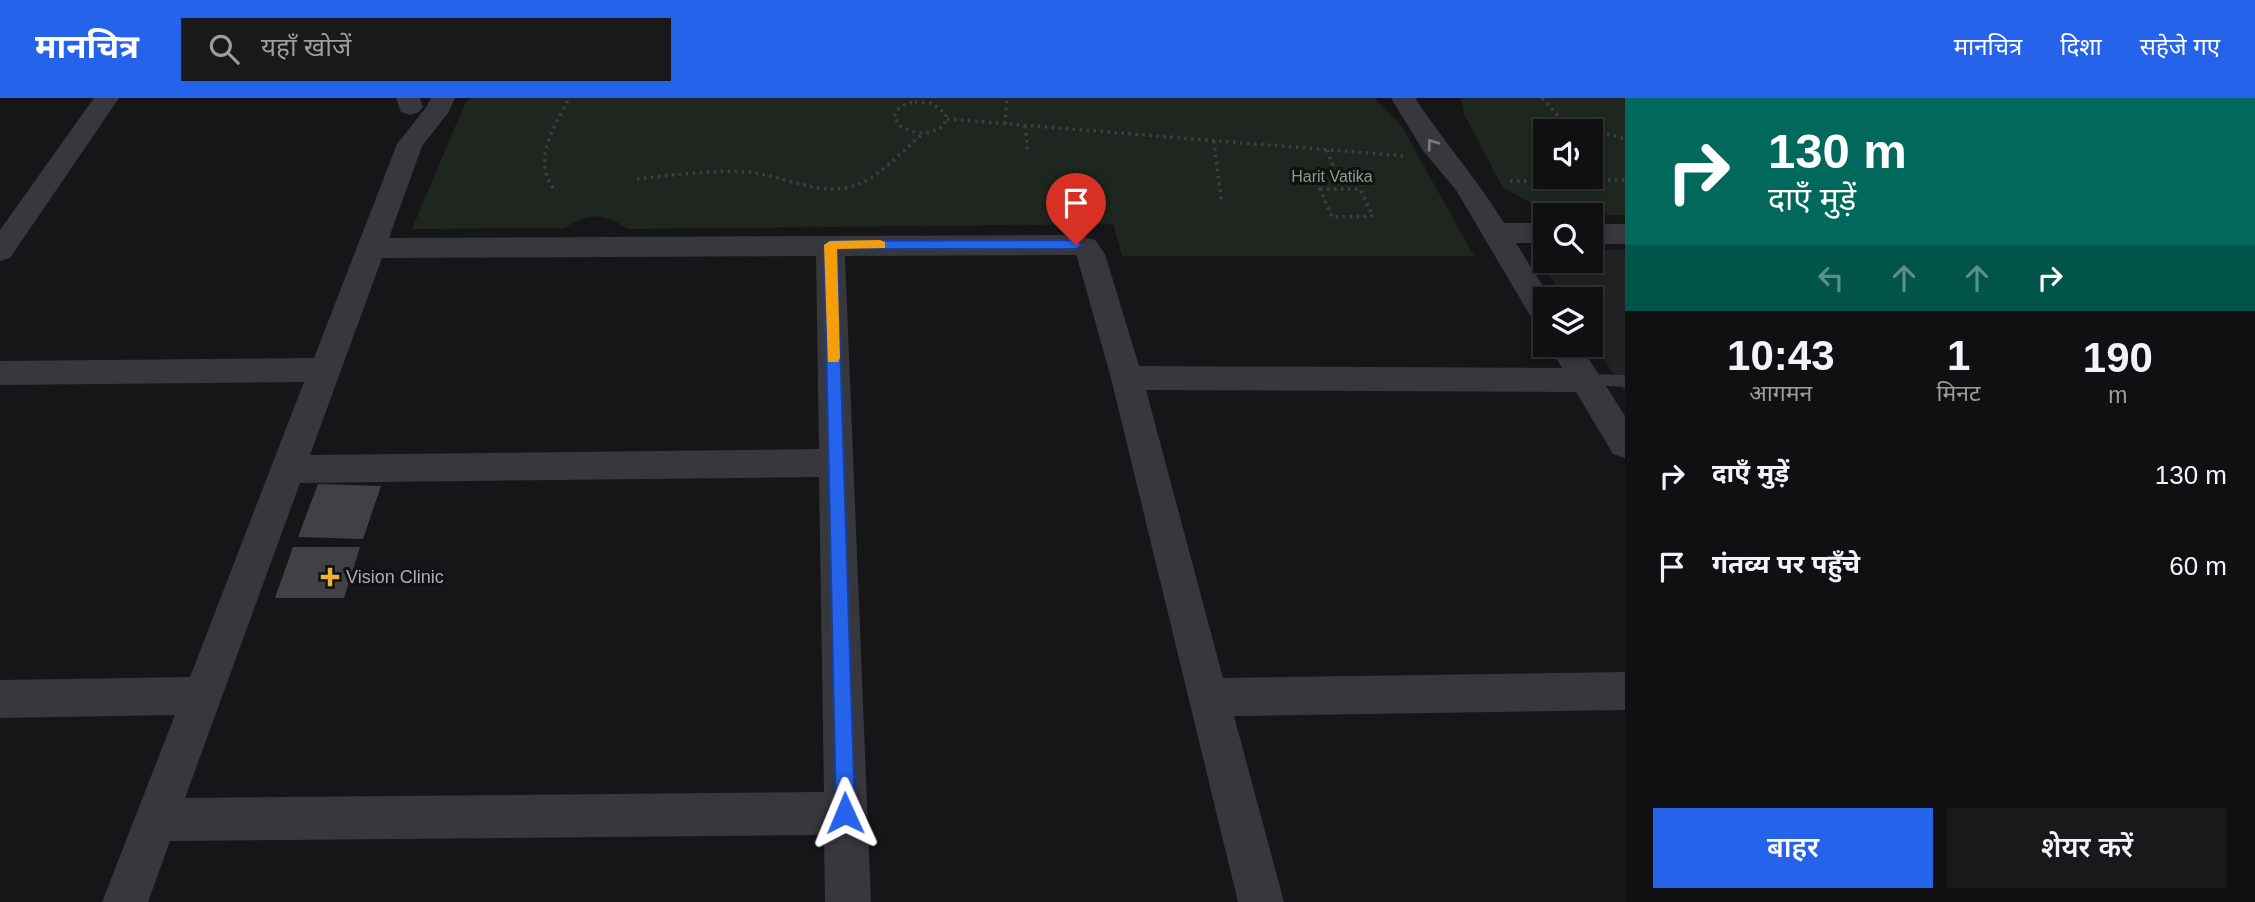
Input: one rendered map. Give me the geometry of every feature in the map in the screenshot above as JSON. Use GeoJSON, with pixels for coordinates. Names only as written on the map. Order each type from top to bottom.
{"type":"FeatureCollection","features":[{"type":"Feature","properties":{"kind":"street"},"geometry":{"type":"LineString","coordinates":[[0,251],[107,98]]}},
{"type":"Feature","properties":{"kind":"street"},"geometry":{"type":"LineString","coordinates":[[1416,98],[1444,159],[1467,186],[1533,294]]}},
{"type":"Feature","properties":{"kind":"street"},"geometry":{"type":"LineString","coordinates":[[1416,98],[1458,147],[1467,186]]}},
{"type":"Feature","properties":{"kind":"street"},"geometry":{"type":"LineString","coordinates":[[410,144],[411,101]]}},
{"type":"Feature","properties":{"kind":"street"},"geometry":{"type":"LineString","coordinates":[[125,902],[410,144],[443,101]]}},
{"type":"Feature","properties":{"kind":"street"},"geometry":{"type":"LineString","coordinates":[[1496,233],[1533,233]]}},
{"type":"Feature","properties":{"kind":"street"},"geometry":{"type":"LineString","coordinates":[[1603,234],[1625,234]]}},
{"type":"Feature","properties":{"kind":"street"},"geometry":{"type":"LineString","coordinates":[[370,248],[830,245],[1085,247],[1091,254],[1127,378],[1261,902]]}},
{"type":"Feature","properties":{"kind":"street"},"geometry":{"type":"LineString","coordinates":[[830,245],[848,902]]}},
{"type":"Feature","properties":{"kind":"street"},"geometry":{"type":"LineString","coordinates":[[1571,357],[1625,444]]}},
{"type":"Feature","properties":{"kind":"street"},"geometry":{"type":"LineString","coordinates":[[0,373],[324,370]]}},
{"type":"Feature","properties":{"kind":"street"},"geometry":{"type":"LineString","coordinates":[[1127,378],[1585,380]]}},
{"type":"Feature","properties":{"kind":"street"},"geometry":{"type":"LineString","coordinates":[[288,469],[836,463]]}},
{"type":"Feature","properties":{"kind":"street"},"geometry":{"type":"LineString","coordinates":[[1208,697],[1625,691]]}},
{"type":"Feature","properties":{"kind":"street"},"geometry":{"type":"LineString","coordinates":[[0,699],[203,696]]}},
{"type":"Feature","properties":{"kind":"street"},"geometry":{"type":"LineString","coordinates":[[156,820],[845,813]]}},
{"type":"Feature","properties":{"kind":"lane"},"geometry":{"type":"LineString","coordinates":[[1585,380],[1625,382]]}},
{"type":"Feature","properties":{"kind":"path"},"geometry":{"type":"LineString","coordinates":[[553,188],[544,175],[545,147],[569,98]]}},
{"type":"Feature","properties":{"kind":"path"},"geometry":{"type":"LineString","coordinates":[[1005,124],[1007,98]]}},
{"type":"Feature","properties":{"kind":"path"},"geometry":{"type":"LineString","coordinates":[[1542,98],[1563,121],[1625,139]]}},
{"type":"Feature","properties":{"kind":"path"},"geometry":{"type":"LineString","coordinates":[[925,133],[907,130],[896,121],[896,111],[907,100],[931,103],[943,110],[947,120]]}},
{"type":"Feature","properties":{"kind":"path"},"geometry":{"type":"LineString","coordinates":[[947,120],[1444,159]]}},
{"type":"Feature","properties":{"kind":"path"},"geometry":{"type":"LineString","coordinates":[[638,178],[683,174],[762,173],[800,185],[846,188],[873,175],[925,133],[940,129],[947,120]]}},
{"type":"Feature","properties":{"kind":"path"},"geometry":{"type":"LineString","coordinates":[[1025,126],[1028,153]]}},
{"type":"Feature","properties":{"kind":"path"},"geometry":{"type":"LineString","coordinates":[[1214,141],[1221,199]]}},
{"type":"Feature","properties":{"kind":"path"},"geometry":{"type":"LineString","coordinates":[[1327,150],[1342,189]]}},
{"type":"Feature","properties":{"kind":"path"},"geometry":{"type":"LineString","coordinates":[[1510,181],[1625,180]]}},
{"type":"Feature","properties":{"kind":"path"},"geometry":{"type":"LineString","coordinates":[[1342,189],[1360,189],[1373,216],[1332,217],[1320,190],[1342,189]]}},
{"type":"Feature","properties":{"kind":"shaded area"},"geometry":{"type":"Polygon","coordinates":[[[1603,250],[1625,250],[1625,392],[1603,357],[1603,287],[1557,287],[1548,273],[1603,273],[1603,250]]]}},
{"type":"Feature","properties":{"kind":"green space","name":"Harit Vatika"},"geometry":{"type":"Polygon","coordinates":[[[470,98],[1374,98],[1401,125],[1474,256],[1122,256],[1113,224],[627,229],[604,217],[589,217],[565,228],[412,229],[465,103],[470,98]]]}},
{"type":"Feature","properties":{"kind":"green space"},"geometry":{"type":"Polygon","coordinates":[[[1461,98],[1625,98],[1625,215],[1603,215],[1603,203],[1533,204],[1503,188],[1464,114],[1461,98]]]}},
{"type":"Feature","properties":{"kind":"building"},"geometry":{"type":"Polygon","coordinates":[[[318,484],[381,486],[363,539],[298,537],[318,484]]]}},
{"type":"Feature","properties":{"kind":"building"},"geometry":{"type":"Polygon","coordinates":[[[293,547],[360,547],[344,598],[275,598],[293,547]]]}},
{"type":"Feature","properties":{"kind":"slow traffic"},"geometry":{"type":"LineString","coordinates":[[833,358],[830,245],[880,245]]}},
{"type":"Feature","properties":{"kind":"place","name":"Vision Clinic"},"geometry":{"type":"Point","coordinates":[330,577]}},
{"type":"Feature","properties":{"kind":"route"},"geometry":{"type":"LineString","coordinates":[[845,813],[830,245],[1076,245]]}}]}
